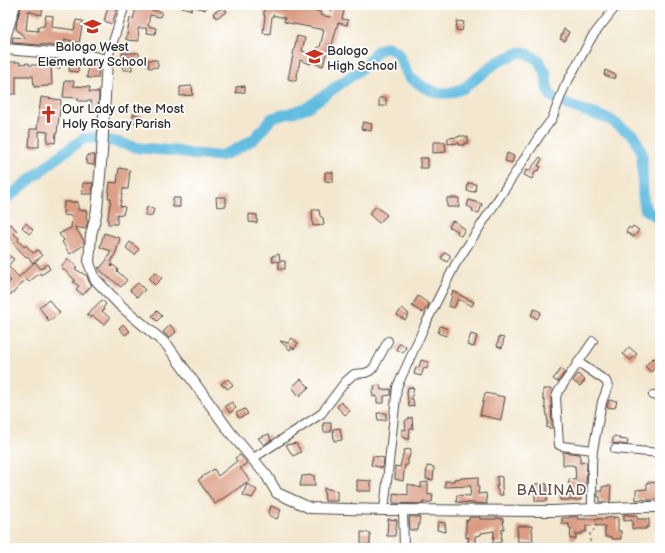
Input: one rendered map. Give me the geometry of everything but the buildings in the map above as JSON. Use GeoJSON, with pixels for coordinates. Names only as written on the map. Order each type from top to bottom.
{"type":"FeatureCollection","features":[{"type":"Feature","properties":{"kind":"main road"},"geometry":{"type":"LineString","coordinates":[[5,49],[90,56],[107,60],[97,210],[91,235],[89,263],[95,279],[121,306],[166,345],[230,432],[267,476],[277,493],[310,508],[553,511],[660,507]]}},
{"type":"Feature","properties":{"kind":"street"},"geometry":{"type":"LineString","coordinates":[[5,42],[16,5]]}},
{"type":"Feature","properties":{"kind":"street"},"geometry":{"type":"LineString","coordinates":[[107,60],[125,5]]}},
{"type":"Feature","properties":{"kind":"street"},"geometry":{"type":"LineString","coordinates":[[384,510],[397,387],[425,325],[455,265],[552,119],[564,88],[592,37],[618,5]]}},
{"type":"Feature","properties":{"kind":"street"},"geometry":{"type":"LineString","coordinates":[[593,341],[560,387],[556,397],[559,444],[562,446],[593,450]]}},
{"type":"Feature","properties":{"kind":"street"},"geometry":{"type":"LineString","coordinates":[[252,459],[322,414],[345,382],[354,374],[365,373],[374,367],[388,342]]}},
{"type":"Feature","properties":{"kind":"street"},"geometry":{"type":"LineString","coordinates":[[578,362],[606,381],[608,386],[602,402],[593,450],[592,509]]}},
{"type":"Feature","properties":{"kind":"street"},"geometry":{"type":"LineString","coordinates":[[615,449],[660,453]]}},
{"type":"Feature","properties":{"kind":"street"},"geometry":{"type":"LineString","coordinates":[[403,510],[404,548]]}},
{"type":"Feature","properties":{"kind":"path"},"geometry":{"type":"LineString","coordinates":[[590,548],[590,533],[596,528],[596,519],[592,514],[592,509]]}},
{"type":"Feature","properties":{"kind":"waterway"},"geometry":{"type":"LineString","coordinates":[[5,200],[63,153],[83,139],[92,138],[112,141],[139,148],[177,151],[190,154],[220,156],[233,151],[254,139],[272,118],[308,107],[357,72],[377,51],[387,47],[397,52],[409,77],[424,87],[437,93],[449,93],[464,88],[497,62],[521,52],[526,53],[538,60],[546,73],[547,88],[551,96],[570,106],[609,119],[634,136],[642,152],[643,196],[645,209],[660,218]]}},
{"type":"Feature","properties":{"kind":"place","name":"Balogo West Elementary School"},"geometry":{"type":"Point","coordinates":[92,27]}},
{"type":"Feature","properties":{"kind":"place","name":"Balogo High School"},"geometry":{"type":"Point","coordinates":[314,57]}},
{"type":"Feature","properties":{"kind":"place","name":"Our Lady of the Most Holy Rosary Parish"},"geometry":{"type":"Point","coordinates":[49,115]}},
{"type":"Feature","properties":{"kind":"district","name":"BALINAD"},"geometry":{"type":"Point","coordinates":[552,490]}}]}
